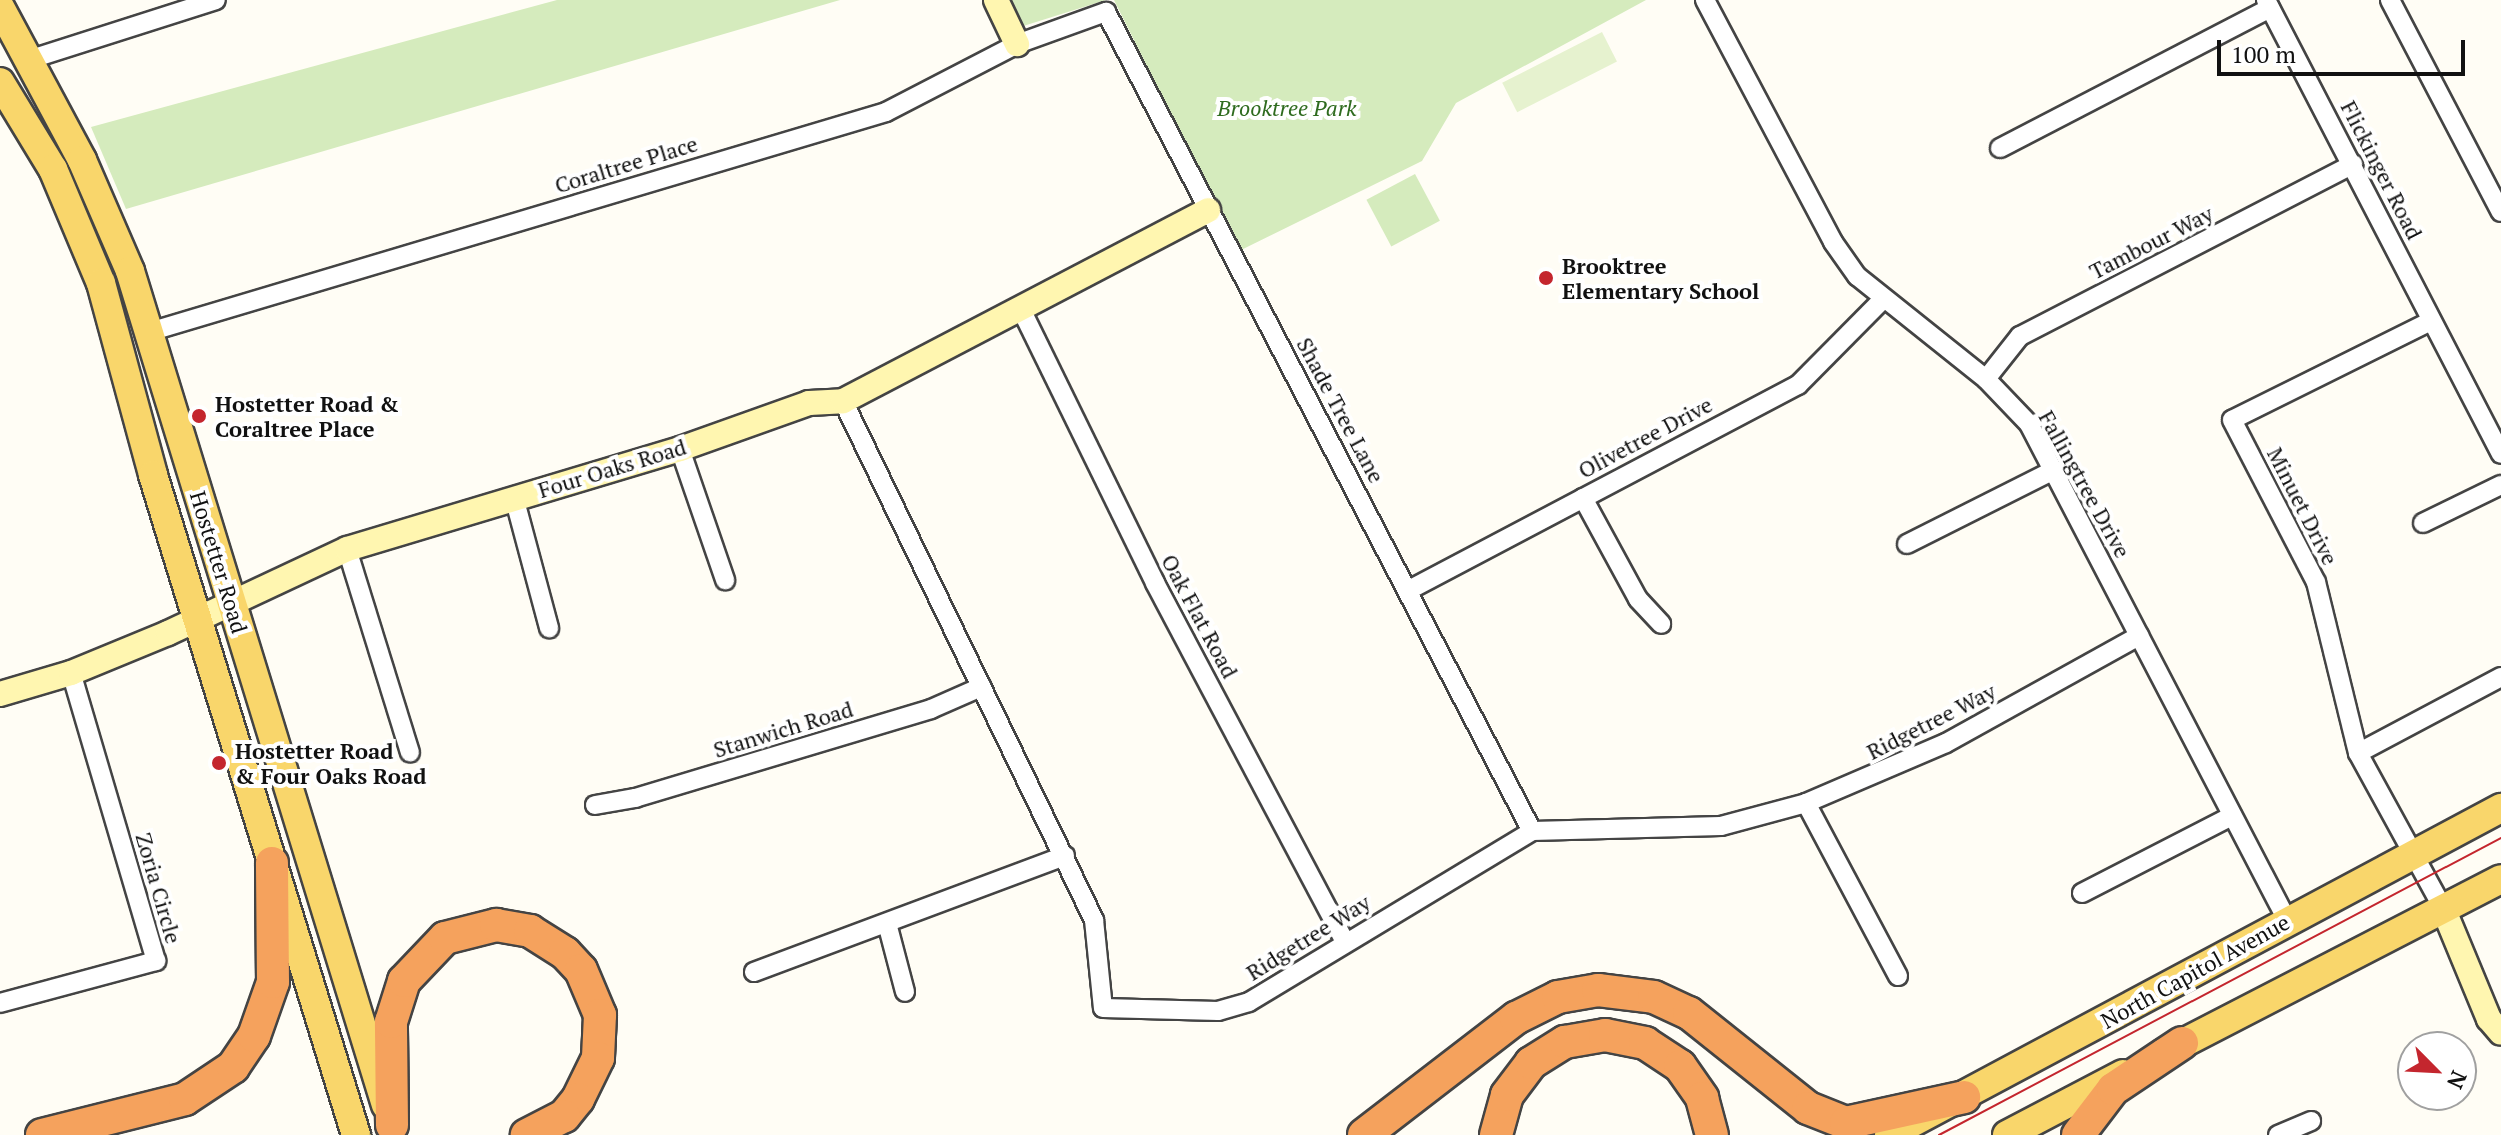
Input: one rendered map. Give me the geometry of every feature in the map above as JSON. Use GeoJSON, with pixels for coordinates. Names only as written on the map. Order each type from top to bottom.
{"type":"FeatureCollection","features":[{"type":"Feature","properties":{"kind":"highway"},"geometry":{"type":"LineString","coordinates":[[42,1135],[185,1099],[233,1067],[254,1036],[273,982],[272,863]]}},
{"type":"Feature","properties":{"kind":"highway"},"geometry":{"type":"LineString","coordinates":[[394,1130],[391,1022],[404,981],[445,938],[496,925],[530,931],[565,953],[581,970],[600,1015],[598,1058],[578,1099],[564,1116],[527,1135]]}},
{"type":"Feature","properties":{"kind":"highway"},"geometry":{"type":"LineString","coordinates":[[1364,1135],[1516,1018],[1558,997],[1598,990],[1654,997],[1689,1013],[1808,1108],[1846,1123],[1964,1097]]}},
{"type":"Feature","properties":{"kind":"highway"},"geometry":{"type":"LineString","coordinates":[[1496,1135],[1507,1095],[1531,1063],[1565,1042],[1605,1035],[1645,1043],[1680,1066],[1702,1098],[1712,1135]]}},
{"type":"Feature","properties":{"kind":"highway"},"geometry":{"type":"LineString","coordinates":[[2078,1135],[2113,1089],[2182,1043]]}},
{"type":"Feature","properties":{"kind":"main road","name":"Hostetter Road"},"geometry":{"type":"LineString","coordinates":[[0,7],[110,220],[149,332],[394,1130]]}},
{"type":"Feature","properties":{"kind":"main road","name":"Hostetter Road"},"geometry":{"type":"LineString","coordinates":[[0,82],[53,169],[101,283],[197,619],[356,1135]]}},
{"type":"Feature","properties":{"kind":"main road","name":"North Capitol Avenue"},"geometry":{"type":"LineString","coordinates":[[1889,1135],[2414,851],[2501,808]]}},
{"type":"Feature","properties":{"kind":"main road"},"geometry":{"type":"LineString","coordinates":[[2007,1135],[2501,879]]}},
{"type":"Feature","properties":{"kind":"street"},"geometry":{"type":"LineString","coordinates":[[28,60],[216,0]]}},
{"type":"Feature","properties":{"kind":"street"},"geometry":{"type":"LineString","coordinates":[[996,0],[1017,44]]}},
{"type":"Feature","properties":{"kind":"street","name":"Fallingtree Drive"},"geometry":{"type":"LineString","coordinates":[[1705,0],[1833,242],[1882,300],[1986,379],[2029,424],[2287,920]]}},
{"type":"Feature","properties":{"kind":"street"},"geometry":{"type":"LineString","coordinates":[[2390,0],[2501,212]]}},
{"type":"Feature","properties":{"kind":"street"},"geometry":{"type":"LineString","coordinates":[[2000,148],[2268,4]]}},
{"type":"Feature","properties":{"kind":"street","name":"Flickinger Road"},"geometry":{"type":"LineString","coordinates":[[2268,4],[2501,454]]}},
{"type":"Feature","properties":{"kind":"street","name":"Coraltree Place"},"geometry":{"type":"LineString","coordinates":[[149,332],[886,112],[1017,44],[1106,12]]}},
{"type":"Feature","properties":{"kind":"street","name":"Shade Tree Lane"},"geometry":{"type":"LineString","coordinates":[[1106,12],[1532,831]]}},
{"type":"Feature","properties":{"kind":"street","name":"Tambour Way"},"geometry":{"type":"LineString","coordinates":[[1986,379],[2020,336],[2353,164]]}},
{"type":"Feature","properties":{"kind":"street","name":"Four Oaks Road"},"geometry":{"type":"LineString","coordinates":[[0,694],[71,673],[347,549],[680,449],[809,403],[843,401],[1208,210]]}},
{"type":"Feature","properties":{"kind":"street","name":"Olivetree Drive"},"geometry":{"type":"LineString","coordinates":[[1409,590],[1798,385],[1882,300]]}},
{"type":"Feature","properties":{"kind":"street","name":"Oak Flat Road"},"geometry":{"type":"LineString","coordinates":[[1021,309],[1155,583],[1344,940]]}},
{"type":"Feature","properties":{"kind":"street","name":"Minuet Drive"},"geometry":{"type":"LineString","coordinates":[[2431,321],[2232,420],[2316,582],[2358,753],[2443,908]]}},
{"type":"Feature","properties":{"kind":"street","name":"Ridgetree Way"},"geometry":{"type":"LineString","coordinates":[[843,401],[1094,920],[1103,1008],[1218,1011],[1249,1002],[1344,940],[1532,831],[1721,826],[1806,803],[1946,743],[2139,636]]}},
{"type":"Feature","properties":{"kind":"street"},"geometry":{"type":"LineString","coordinates":[[680,449],[725,580]]}},
{"type":"Feature","properties":{"kind":"street"},"geometry":{"type":"LineString","coordinates":[[1907,544],[2054,470]]}},
{"type":"Feature","properties":{"kind":"street"},"geometry":{"type":"LineString","coordinates":[[2423,523],[2501,485]]}},
{"type":"Feature","properties":{"kind":"street"},"geometry":{"type":"LineString","coordinates":[[514,497],[549,628]]}},
{"type":"Feature","properties":{"kind":"street"},"geometry":{"type":"LineString","coordinates":[[1583,498],[1638,599],[1661,624]]}},
{"type":"Feature","properties":{"kind":"street"},"geometry":{"type":"LineString","coordinates":[[347,549],[410,752]]}},
{"type":"Feature","properties":{"kind":"street","name":"Zoria Circle"},"geometry":{"type":"LineString","coordinates":[[0,1003],[156,961],[71,673]]}},
{"type":"Feature","properties":{"kind":"street"},"geometry":{"type":"LineString","coordinates":[[2358,753],[2501,677]]}},
{"type":"Feature","properties":{"kind":"street","name":"Stanwich Road"},"geometry":{"type":"LineString","coordinates":[[595,805],[635,798],[931,709],[981,687]]}},
{"type":"Feature","properties":{"kind":"street"},"geometry":{"type":"LineString","coordinates":[[1806,803],[1898,976]]}},
{"type":"Feature","properties":{"kind":"street"},"geometry":{"type":"LineString","coordinates":[[2082,893],[2232,816]]}},
{"type":"Feature","properties":{"kind":"street"},"geometry":{"type":"LineString","coordinates":[[754,972],[888,927],[1065,856]]}},
{"type":"Feature","properties":{"kind":"street"},"geometry":{"type":"LineString","coordinates":[[2443,908],[2489,1019],[2501,1033]]}},
{"type":"Feature","properties":{"kind":"street"},"geometry":{"type":"LineString","coordinates":[[888,927],[905,992]]}},
{"type":"Feature","properties":{"kind":"street"},"geometry":{"type":"LineString","coordinates":[[2278,1135],[2311,1121]]}},
{"type":"Feature","properties":{"kind":"green space"},"geometry":{"type":"Polygon","coordinates":[[[557,0],[840,0],[126,209],[91,127],[557,0]]]}},
{"type":"Feature","properties":{"kind":"green space"},"geometry":{"type":"Polygon","coordinates":[[[1006,0],[1106,0],[1017,28],[1006,0]]]}},
{"type":"Feature","properties":{"kind":"green space","name":"Brooktree Park"},"geometry":{"type":"Polygon","coordinates":[[[1114,0],[1646,0],[1456,103],[1422,161],[1239,251],[1114,0]]]}},
{"type":"Feature","properties":{"kind":"green space"},"geometry":{"type":"Polygon","coordinates":[[[1602,32],[1617,61],[1517,112],[1502,83],[1602,32]]]}},
{"type":"Feature","properties":{"kind":"green space"},"geometry":{"type":"Polygon","coordinates":[[[1415,174],[1440,221],[1391,247],[1366,200],[1415,174]]]}},
{"type":"Feature","properties":{"kind":"tram line"},"geometry":{"type":"LineString","coordinates":[[1939,1135],[2501,838]]}},
{"type":"Feature","properties":{"kind":"place","name":"Brooktree Elementary School"},"geometry":{"type":"Point","coordinates":[1546,278]}},
{"type":"Feature","properties":{"kind":"place","name":"Hostetter Road & Coraltree Place"},"geometry":{"type":"Point","coordinates":[199,416]}},
{"type":"Feature","properties":{"kind":"place","name":"Hostetter Road & Four Oaks Road"},"geometry":{"type":"Point","coordinates":[219,763]}}]}
